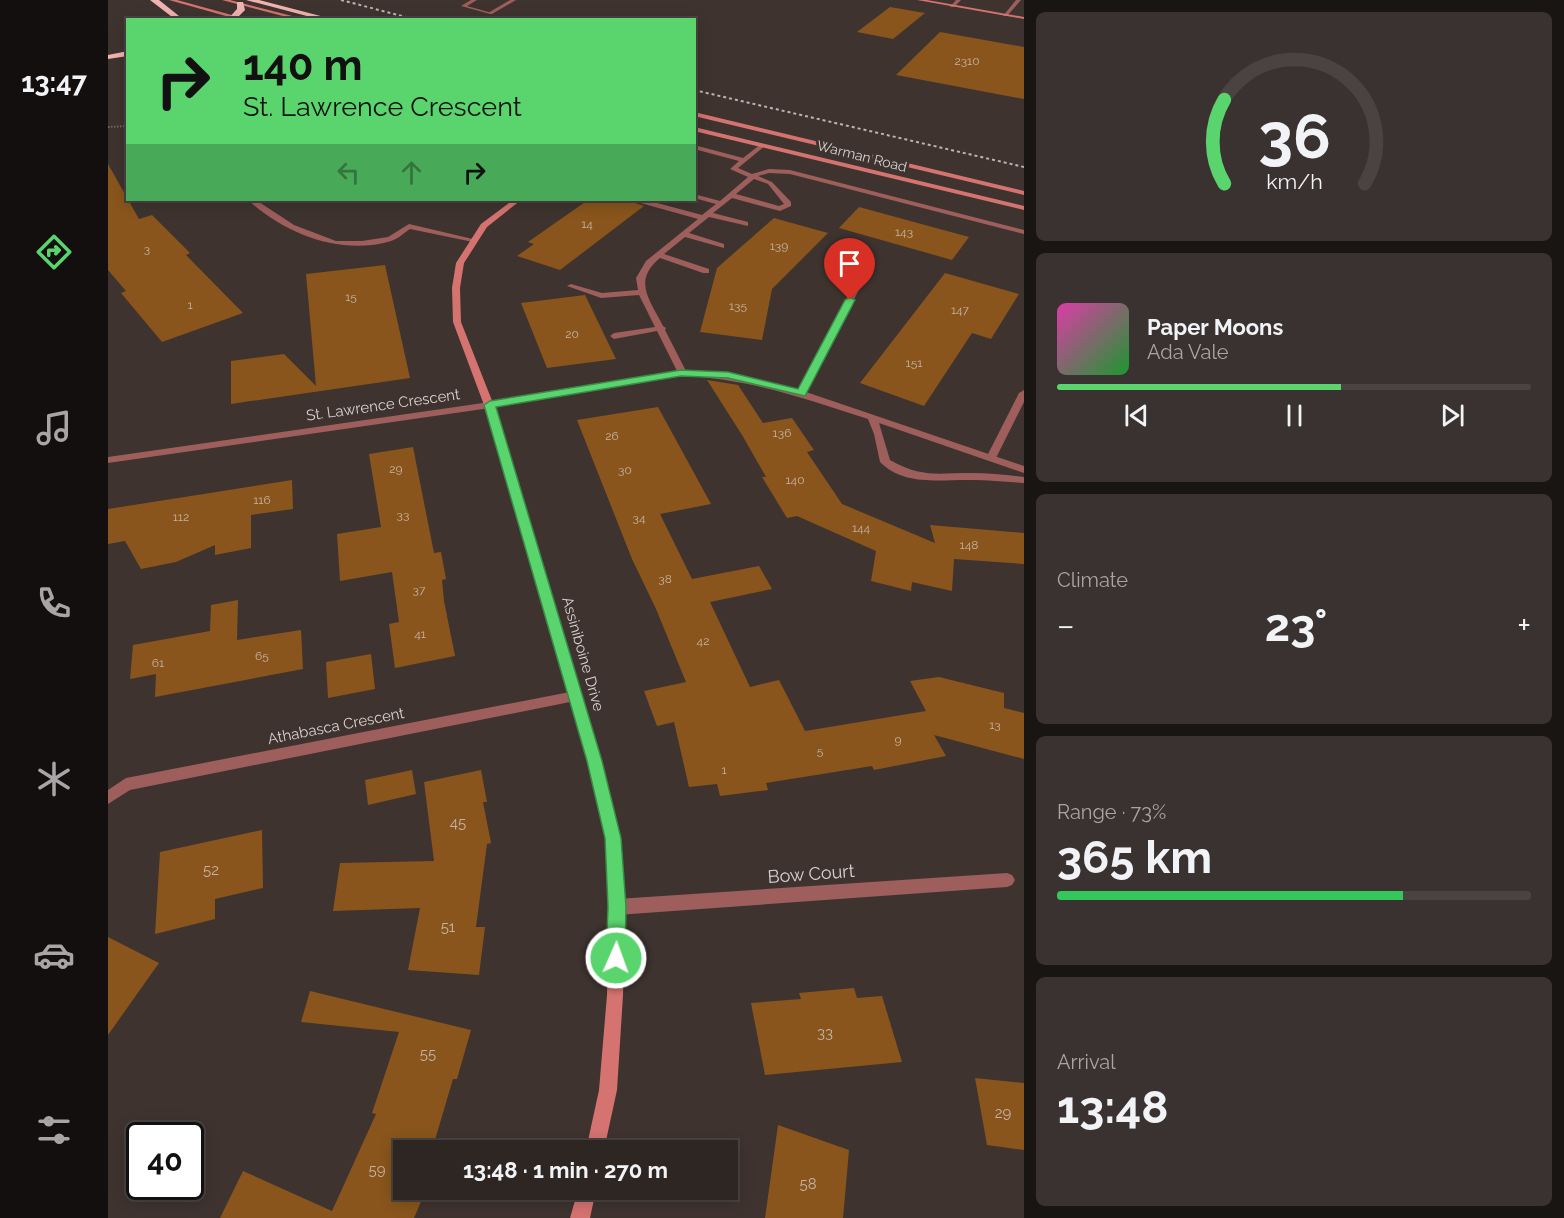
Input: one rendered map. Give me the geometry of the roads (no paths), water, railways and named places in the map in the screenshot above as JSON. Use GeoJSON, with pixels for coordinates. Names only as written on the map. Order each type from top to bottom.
{"type":"FeatureCollection","features":[{"type":"Feature","properties":{"kind":"highway"},"geometry":{"type":"LineString","coordinates":[[154,0],[178,18]]}},
{"type":"Feature","properties":{"kind":"highway"},"geometry":{"type":"LineString","coordinates":[[250,0],[325,18]]}},
{"type":"Feature","properties":{"kind":"highway"},"geometry":{"type":"LineString","coordinates":[[233,18],[241,10],[240,4]]}},
{"type":"Feature","properties":{"kind":"highway"},"geometry":{"type":"LineString","coordinates":[[108,57],[126,53]]}},
{"type":"Feature","properties":{"kind":"highway"},"geometry":{"type":"LineString","coordinates":[[108,66],[126,63]]}},
{"type":"Feature","properties":{"kind":"main road"},"geometry":{"type":"LineString","coordinates":[[171,0],[233,18]]}},
{"type":"Feature","properties":{"kind":"main road"},"geometry":{"type":"LineString","coordinates":[[224,0],[298,18]]}},
{"type":"Feature","properties":{"kind":"main road"},"geometry":{"type":"LineString","coordinates":[[919,0],[1024,18]]}},
{"type":"Feature","properties":{"kind":"main road","name":"Warman Road"},"geometry":{"type":"LineString","coordinates":[[696,114],[1024,193]]}},
{"type":"Feature","properties":{"kind":"main road","name":"Warman Road"},"geometry":{"type":"LineString","coordinates":[[696,129],[1024,208]]}},
{"type":"Feature","properties":{"kind":"main road","name":"Assiniboine Drive"},"geometry":{"type":"LineString","coordinates":[[516,201],[484,226],[460,263],[456,288],[457,322],[490,405],[575,696],[613,838],[617,907],[615,995],[608,1090],[597,1140]]}},
{"type":"Feature","properties":{"kind":"main road"},"geometry":{"type":"LineString","coordinates":[[580,1218],[584,1200]]}},
{"type":"Feature","properties":{"kind":"street"},"geometry":{"type":"LineString","coordinates":[[475,0],[463,6],[490,14],[514,0]]}},
{"type":"Feature","properties":{"kind":"street"},"geometry":{"type":"LineString","coordinates":[[952,6],[959,0]]}},
{"type":"Feature","properties":{"kind":"street"},"geometry":{"type":"LineString","coordinates":[[1005,15],[1020,0]]}},
{"type":"Feature","properties":{"kind":"street"},"geometry":{"type":"LineString","coordinates":[[731,195],[780,209],[788,204],[770,183],[733,170],[763,145]]}},
{"type":"Feature","properties":{"kind":"street"},"geometry":{"type":"LineString","coordinates":[[696,148],[744,160]]}},
{"type":"Feature","properties":{"kind":"street"},"geometry":{"type":"LineString","coordinates":[[681,373],[662,328],[642,292],[640,278],[658,255],[753,177],[769,171],[790,172],[1024,232]]}},
{"type":"Feature","properties":{"kind":"street"},"geometry":{"type":"LineString","coordinates":[[696,197],[721,203]]}},
{"type":"Feature","properties":{"kind":"street"},"geometry":{"type":"LineString","coordinates":[[253,201],[291,227],[335,243],[362,243],[390,239],[409,226],[473,240]]}},
{"type":"Feature","properties":{"kind":"street"},"geometry":{"type":"LineString","coordinates":[[644,201],[745,224]]}},
{"type":"Feature","properties":{"kind":"street"},"geometry":{"type":"LineString","coordinates":[[684,234],[721,246]]}},
{"type":"Feature","properties":{"kind":"street"},"geometry":{"type":"LineString","coordinates":[[658,255],[706,271]]}},
{"type":"Feature","properties":{"kind":"street"},"geometry":{"type":"LineString","coordinates":[[801,393],[859,282]]}},
{"type":"Feature","properties":{"kind":"street"},"geometry":{"type":"LineString","coordinates":[[571,286],[601,296],[642,292]]}},
{"type":"Feature","properties":{"kind":"street"},"geometry":{"type":"LineString","coordinates":[[614,336],[662,328]]}},
{"type":"Feature","properties":{"kind":"street","name":"St. Lawrence Crescent"},"geometry":{"type":"LineString","coordinates":[[108,460],[490,405],[681,373],[736,376],[801,393],[1024,470]]}},
{"type":"Feature","properties":{"kind":"street"},"geometry":{"type":"LineString","coordinates":[[991,458],[1024,393]]}},
{"type":"Feature","properties":{"kind":"street"},"geometry":{"type":"LineString","coordinates":[[872,417],[879,434],[885,462],[903,472],[926,478],[974,476],[1024,480]]}},
{"type":"Feature","properties":{"kind":"street","name":"Athabasca Crescent"},"geometry":{"type":"LineString","coordinates":[[108,798],[126,784],[575,696]]}},
{"type":"Feature","properties":{"kind":"street","name":"Bow Court"},"geometry":{"type":"LineString","coordinates":[[617,907],[1007,880]]}},
{"type":"Feature","properties":{"kind":"railway"},"geometry":{"type":"LineString","coordinates":[[341,0],[409,18]]}},
{"type":"Feature","properties":{"kind":"railway"},"geometry":{"type":"LineString","coordinates":[[696,90],[1024,167]]}}]}
